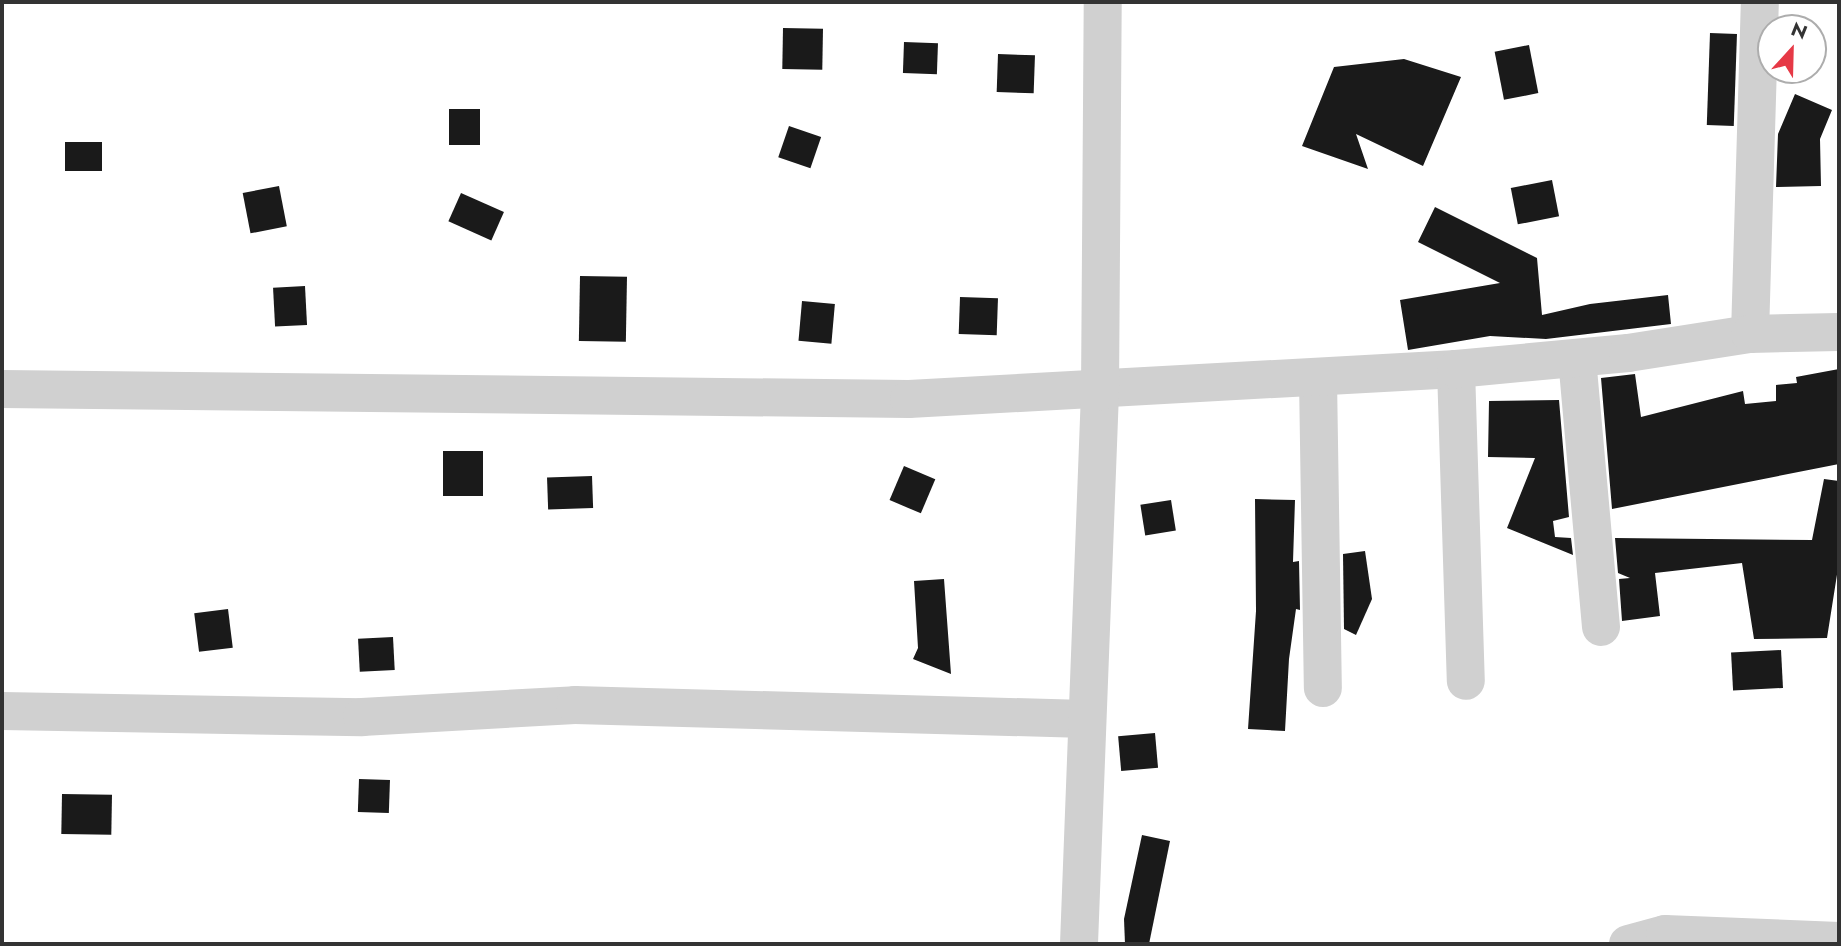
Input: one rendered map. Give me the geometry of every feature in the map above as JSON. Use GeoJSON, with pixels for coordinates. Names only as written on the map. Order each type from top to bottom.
{"type":"FeatureCollection","features":[{"type":"Feature","properties":{"kind":"street"},"geometry":{"type":"LineString","coordinates":[[1079,944],[1100,392],[1103,2]]}},
{"type":"Feature","properties":{"kind":"street"},"geometry":{"type":"LineString","coordinates":[[1750,334],[1760,2]]}},
{"type":"Feature","properties":{"kind":"street"},"geometry":{"type":"LineString","coordinates":[[2,389],[909,399],[1100,392],[1318,379],[1577,358],[1750,334],[1839,332]]}},
{"type":"Feature","properties":{"kind":"street"},"geometry":{"type":"LineString","coordinates":[[1577,358],[1601,627]]}},
{"type":"Feature","properties":{"kind":"street"},"geometry":{"type":"LineString","coordinates":[[1456,369],[1466,681]]}},
{"type":"Feature","properties":{"kind":"street"},"geometry":{"type":"LineString","coordinates":[[1318,379],[1323,688]]}},
{"type":"Feature","properties":{"kind":"street"},"geometry":{"type":"LineString","coordinates":[[2,711],[362,717],[575,705],[1086,719]]}},
{"type":"Feature","properties":{"kind":"street"},"geometry":{"type":"LineString","coordinates":[[1628,944],[1665,934],[1839,941]]}},
{"type":"Feature","properties":{"kind":"building"},"geometry":{"type":"Polygon","coordinates":[[[783,28],[823,29],[822,70],[782,69],[783,28]]]}},
{"type":"Feature","properties":{"kind":"building"},"geometry":{"type":"Polygon","coordinates":[[[1710,33],[1737,34],[1734,126],[1707,125],[1710,33]]]}},
{"type":"Feature","properties":{"kind":"building"},"geometry":{"type":"Polygon","coordinates":[[[904,42],[938,43],[937,74],[903,73],[904,42]]]}},
{"type":"Feature","properties":{"kind":"building"},"geometry":{"type":"Polygon","coordinates":[[[1529,45],[1538,93],[1504,100],[1495,52],[1529,45]]]}},
{"type":"Feature","properties":{"kind":"building"},"geometry":{"type":"Polygon","coordinates":[[[998,54],[1035,55],[1034,93],[997,92],[998,54]]]}},
{"type":"Feature","properties":{"kind":"building"},"geometry":{"type":"Polygon","coordinates":[[[1404,59],[1461,77],[1423,166],[1356,134],[1368,169],[1302,146],[1334,67],[1404,59]]]}},
{"type":"Feature","properties":{"kind":"building"},"geometry":{"type":"Polygon","coordinates":[[[1795,94],[1832,110],[1820,139],[1821,186],[1776,187],[1778,134],[1795,94]]]}},
{"type":"Feature","properties":{"kind":"building"},"geometry":{"type":"Polygon","coordinates":[[[449,109],[480,109],[480,145],[449,145],[449,109]]]}},
{"type":"Feature","properties":{"kind":"building"},"geometry":{"type":"Polygon","coordinates":[[[789,126],[821,137],[810,168],[778,157],[789,126]]]}},
{"type":"Feature","properties":{"kind":"building"},"geometry":{"type":"Polygon","coordinates":[[[65,142],[102,142],[102,171],[65,171],[65,142]]]}},
{"type":"Feature","properties":{"kind":"building"},"geometry":{"type":"Polygon","coordinates":[[[1552,180],[1559,216],[1518,224],[1511,188],[1552,180]]]}},
{"type":"Feature","properties":{"kind":"building"},"geometry":{"type":"Polygon","coordinates":[[[279,186],[287,226],[251,233],[243,193],[279,186]]]}},
{"type":"Feature","properties":{"kind":"building"},"geometry":{"type":"Polygon","coordinates":[[[461,193],[504,212],[491,240],[448,221],[461,193]]]}},
{"type":"Feature","properties":{"kind":"building"},"geometry":{"type":"Polygon","coordinates":[[[1435,207],[1537,258],[1542,315],[1590,304],[1668,295],[1671,324],[1546,339],[1490,336],[1408,350],[1400,300],[1500,283],[1418,242],[1435,207]]]}},
{"type":"Feature","properties":{"kind":"building"},"geometry":{"type":"Polygon","coordinates":[[[580,276],[627,277],[626,342],[579,341],[580,276]]]}},
{"type":"Feature","properties":{"kind":"building"},"geometry":{"type":"Polygon","coordinates":[[[305,286],[307,325],[275,327],[273,288],[305,286]]]}},
{"type":"Feature","properties":{"kind":"building"},"geometry":{"type":"Polygon","coordinates":[[[960,297],[998,298],[997,335],[959,334],[960,297]]]}},
{"type":"Feature","properties":{"kind":"building"},"geometry":{"type":"Polygon","coordinates":[[[802,301],[835,304],[831,344],[799,341],[802,301]]]}},
{"type":"Feature","properties":{"kind":"building"},"geometry":{"type":"Polygon","coordinates":[[[1839,369],[1839,464],[1612,509],[1601,378],[1635,374],[1641,417],[1743,391],[1745,404],[1776,401],[1776,385],[1797,383],[1796,377],[1839,369]]]}},
{"type":"Feature","properties":{"kind":"building"},"geometry":{"type":"Polygon","coordinates":[[[1559,400],[1569,517],[1553,521],[1555,537],[1571,538],[1573,555],[1507,528],[1535,458],[1488,457],[1489,401],[1559,400]]]}},
{"type":"Feature","properties":{"kind":"building"},"geometry":{"type":"Polygon","coordinates":[[[443,451],[483,451],[483,496],[443,496],[443,451]]]}},
{"type":"Feature","properties":{"kind":"building"},"geometry":{"type":"Polygon","coordinates":[[[904,466],[935,479],[921,513],[890,500],[904,466]]]}},
{"type":"Feature","properties":{"kind":"building"},"geometry":{"type":"Polygon","coordinates":[[[592,476],[593,508],[548,510],[547,478],[592,476]]]}},
{"type":"Feature","properties":{"kind":"building"},"geometry":{"type":"Polygon","coordinates":[[[1824,479],[1839,481],[1839,562],[1827,638],[1754,639],[1742,563],[1655,573],[1660,616],[1622,621],[1619,579],[1630,578],[1618,573],[1615,538],[1812,540],[1824,479]]]}},
{"type":"Feature","properties":{"kind":"building"},"geometry":{"type":"Polygon","coordinates":[[[1255,499],[1295,500],[1293,562],[1299,561],[1300,610],[1296,609],[1289,659],[1285,731],[1248,729],[1256,611],[1255,499]]]}},
{"type":"Feature","properties":{"kind":"building"},"geometry":{"type":"Polygon","coordinates":[[[1171,500],[1176,531],[1145,535],[1140,505],[1171,500]]]}},
{"type":"Feature","properties":{"kind":"building"},"geometry":{"type":"Polygon","coordinates":[[[1365,551],[1372,599],[1356,635],[1344,629],[1343,554],[1365,551]]]}},
{"type":"Feature","properties":{"kind":"building"},"geometry":{"type":"Polygon","coordinates":[[[944,579],[951,674],[913,659],[918,648],[914,581],[944,579]]]}},
{"type":"Feature","properties":{"kind":"building"},"geometry":{"type":"Polygon","coordinates":[[[228,609],[233,648],[199,652],[194,613],[228,609]]]}},
{"type":"Feature","properties":{"kind":"building"},"geometry":{"type":"Polygon","coordinates":[[[393,637],[395,670],[360,672],[358,639],[393,637]]]}},
{"type":"Feature","properties":{"kind":"building"},"geometry":{"type":"Polygon","coordinates":[[[1781,650],[1783,688],[1733,691],[1731,653],[1781,650]]]}},
{"type":"Feature","properties":{"kind":"building"},"geometry":{"type":"Polygon","coordinates":[[[1155,733],[1158,768],[1121,771],[1118,736],[1155,733]]]}},
{"type":"Feature","properties":{"kind":"building"},"geometry":{"type":"Polygon","coordinates":[[[359,779],[390,780],[389,813],[358,812],[359,779]]]}},
{"type":"Feature","properties":{"kind":"building"},"geometry":{"type":"Polygon","coordinates":[[[62,794],[112,795],[111,835],[61,834],[62,794]]]}},
{"type":"Feature","properties":{"kind":"building"},"geometry":{"type":"Polygon","coordinates":[[[1142,835],[1170,841],[1149,944],[1125,944],[1124,919],[1142,835]]]}}]}
